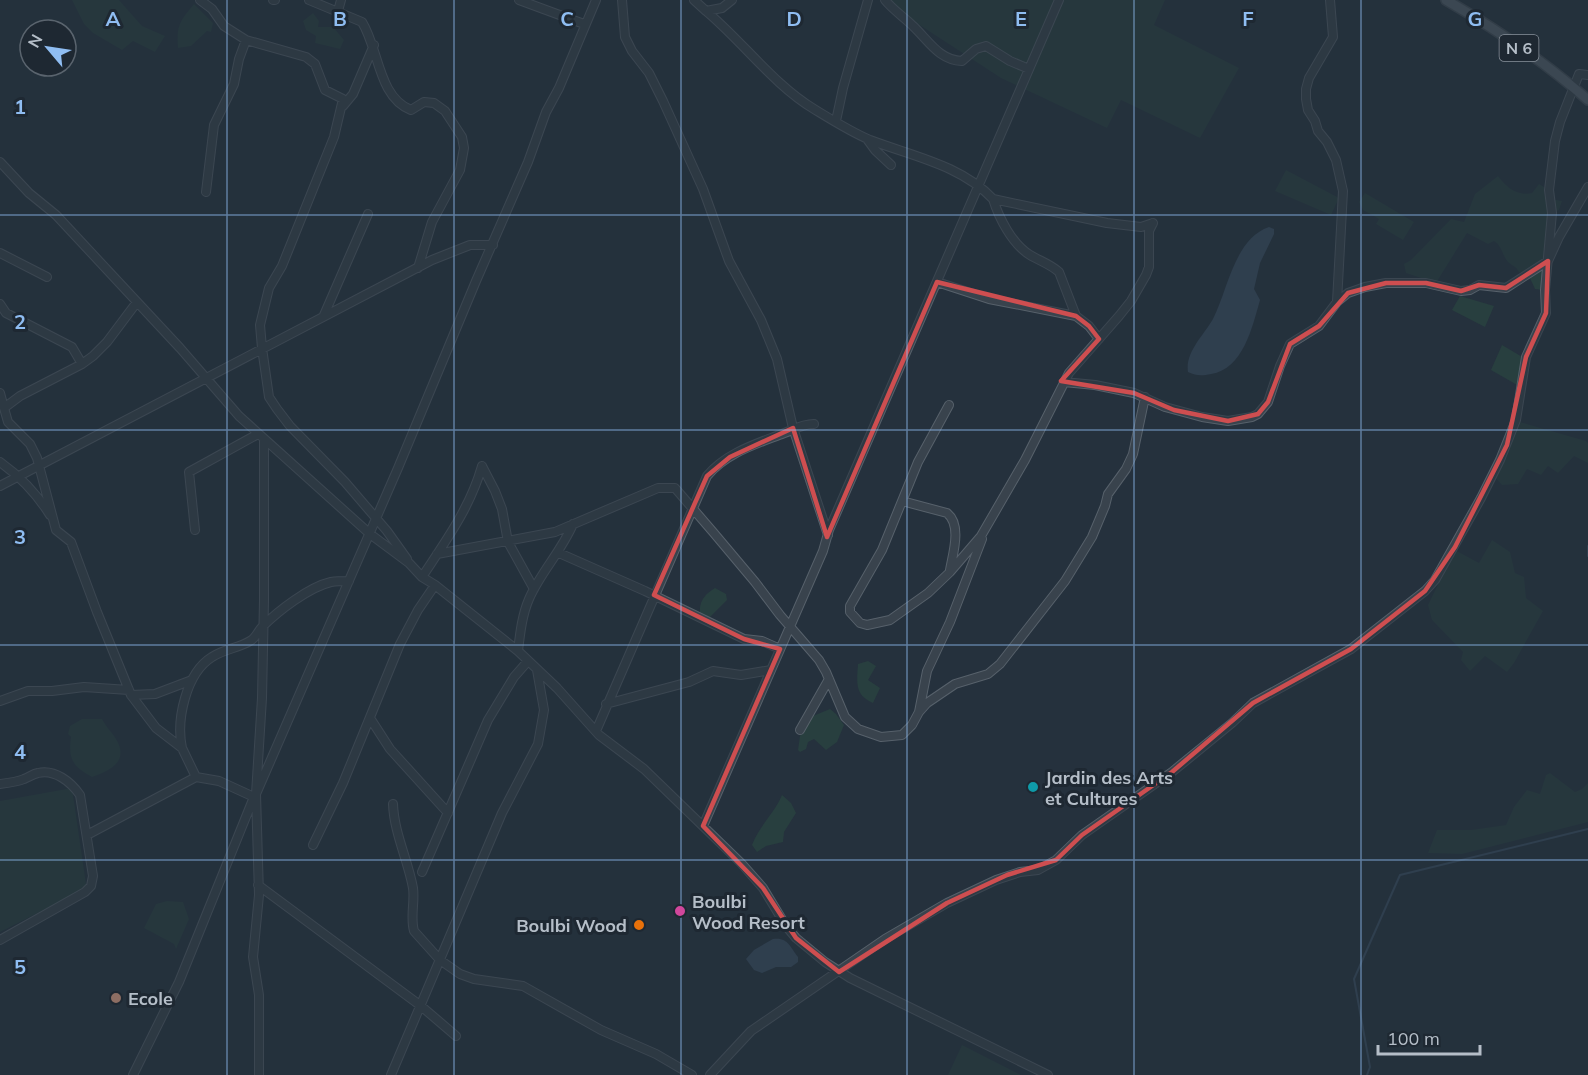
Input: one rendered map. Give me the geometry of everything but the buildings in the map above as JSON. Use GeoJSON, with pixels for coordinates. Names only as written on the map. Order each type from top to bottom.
{"type":"FeatureCollection","features":[{"type":"Feature","properties":{"kind":"main road","name":"N 6"},"geometry":{"type":"LineString","coordinates":[[1446,0],[1505,38],[1588,100]]}},
{"type":"Feature","properties":{"kind":"street"},"geometry":{"type":"LineString","coordinates":[[200,0],[212,9],[224,26],[246,40],[313,60],[323,87],[343,99],[334,137],[282,266],[269,288],[261,325],[269,397],[290,426],[345,482],[422,577],[518,651],[557,688],[596,731],[644,769],[703,826],[763,888],[796,938],[839,972],[1048,1075]]}},
{"type":"Feature","properties":{"kind":"street"},"geometry":{"type":"LineString","coordinates":[[309,0],[362,22],[374,45],[384,85],[401,105],[411,110],[424,102],[434,103],[445,111],[462,137],[464,148],[460,170],[432,222],[418,268]]}},
{"type":"Feature","properties":{"kind":"street"},"geometry":{"type":"LineString","coordinates":[[338,11],[341,0]]}},
{"type":"Feature","properties":{"kind":"street"},"geometry":{"type":"LineString","coordinates":[[519,0],[584,24]]}},
{"type":"Feature","properties":{"kind":"street"},"geometry":{"type":"LineString","coordinates":[[133,1075],[179,982],[255,795],[370,534],[537,140],[546,112],[559,88],[596,0]]}},
{"type":"Feature","properties":{"kind":"street"},"geometry":{"type":"LineString","coordinates":[[622,0],[625,37],[632,51],[649,73],[663,101],[703,189],[729,261],[761,320],[777,359],[793,428],[828,535]]}},
{"type":"Feature","properties":{"kind":"street"},"geometry":{"type":"LineString","coordinates":[[694,0],[811,107],[867,138],[948,169],[978,186],[993,199],[1017,244],[1059,272],[1076,316]]}},
{"type":"Feature","properties":{"kind":"street"},"geometry":{"type":"LineString","coordinates":[[706,11],[722,8],[732,0]]}},
{"type":"Feature","properties":{"kind":"street"},"geometry":{"type":"LineString","coordinates":[[836,122],[843,88],[868,0]]}},
{"type":"Feature","properties":{"kind":"street"},"geometry":{"type":"LineString","coordinates":[[885,0],[913,26],[931,47],[951,61],[962,61],[976,49],[986,46],[1010,61],[1029,69]]}},
{"type":"Feature","properties":{"kind":"street"},"geometry":{"type":"LineString","coordinates":[[703,826],[823,551],[883,403],[1059,0]]}},
{"type":"Feature","properties":{"kind":"street"},"geometry":{"type":"LineString","coordinates":[[1330,0],[1333,37],[1309,78],[1306,99],[1308,110],[1318,131],[1327,142],[1336,160],[1343,191],[1337,302]]}},
{"type":"Feature","properties":{"kind":"street"},"geometry":{"type":"LineString","coordinates":[[206,192],[214,125],[234,84],[246,40]]}},
{"type":"Feature","properties":{"kind":"street"},"geometry":{"type":"LineString","coordinates":[[343,106],[353,94],[374,45]]}},
{"type":"Feature","properties":{"kind":"street"},"geometry":{"type":"LineString","coordinates":[[710,1075],[751,1030],[885,939],[948,903],[1007,875],[1038,870],[1056,860],[1082,835],[1172,772],[1253,703],[1351,648],[1425,591],[1435,580],[1455,547],[1507,445],[1516,418],[1526,357],[1546,314],[1545,290],[1552,213],[1549,190],[1555,141],[1573,87],[1580,74],[1588,75]]}},
{"type":"Feature","properties":{"kind":"street"},"geometry":{"type":"LineString","coordinates":[[867,138],[875,150],[891,165]]}},
{"type":"Feature","properties":{"kind":"street"},"geometry":{"type":"LineString","coordinates":[[0,162],[29,193],[56,215],[239,416],[370,534],[409,563]]}},
{"type":"Feature","properties":{"kind":"street"},"geometry":{"type":"LineString","coordinates":[[1064,382],[1095,385],[1145,397],[1165,407],[1202,417],[1228,421],[1252,417],[1258,414],[1268,402],[1290,344],[1319,326],[1337,302],[1356,290],[1386,283],[1426,283],[1461,291],[1470,290],[1479,285],[1506,288],[1548,261],[1559,237],[1588,188]]}},
{"type":"Feature","properties":{"kind":"street"},"geometry":{"type":"LineString","coordinates":[[919,712],[927,671],[950,622],[987,527],[1025,460],[1064,382],[1074,366],[1131,302],[1149,267],[1149,231],[1153,223],[1141,226],[1107,223],[993,199]]}},
{"type":"Feature","properties":{"kind":"street"},"geometry":{"type":"LineString","coordinates":[[324,315],[368,214]]}},
{"type":"Feature","properties":{"kind":"street"},"geometry":{"type":"LineString","coordinates":[[0,486],[418,268],[470,244],[493,245]]}},
{"type":"Feature","properties":{"kind":"street"},"geometry":{"type":"LineString","coordinates":[[0,253],[47,277]]}},
{"type":"Feature","properties":{"kind":"street"},"geometry":{"type":"LineString","coordinates":[[937,282],[989,298],[1076,316],[1089,326],[1099,339]]}},
{"type":"Feature","properties":{"kind":"street"},"geometry":{"type":"LineString","coordinates":[[4,408],[33,388],[82,364],[107,342],[137,302]]}},
{"type":"Feature","properties":{"kind":"street"},"geometry":{"type":"LineString","coordinates":[[0,304],[6,313],[72,348],[82,364]]}},
{"type":"Feature","properties":{"kind":"street"},"geometry":{"type":"LineString","coordinates":[[0,393],[8,422],[30,444],[39,465],[56,530],[71,542],[130,693],[156,728],[182,748]]}},
{"type":"Feature","properties":{"kind":"street"},"geometry":{"type":"LineString","coordinates":[[437,554],[546,535],[658,488],[675,488],[819,660],[845,717],[858,729],[872,735],[881,737],[902,735],[927,703],[955,684],[988,674],[999,664],[1065,581],[1094,532],[1111,488],[1129,462],[1137,440],[1145,397]]}},
{"type":"Feature","properties":{"kind":"street"},"geometry":{"type":"LineString","coordinates":[[949,405],[929,440],[882,549],[850,606],[850,612],[855,620],[867,625],[890,620],[915,604],[950,572],[987,527]]}},
{"type":"Feature","properties":{"kind":"street"},"geometry":{"type":"LineString","coordinates":[[596,731],[706,476],[715,466],[746,448],[784,434],[800,425],[814,424]]}},
{"type":"Feature","properties":{"kind":"street"},"geometry":{"type":"LineString","coordinates":[[195,530],[189,472],[261,436]]}},
{"type":"Feature","properties":{"kind":"street"},"geometry":{"type":"LineString","coordinates":[[259,1075],[259,995],[253,957],[257,927],[255,795],[262,698],[264,600],[261,436]]}},
{"type":"Feature","properties":{"kind":"street"},"geometry":{"type":"LineString","coordinates":[[0,462],[38,497],[53,521]]}},
{"type":"Feature","properties":{"kind":"street"},"geometry":{"type":"LineString","coordinates":[[422,577],[454,530],[472,495],[482,466],[502,509],[508,542],[534,589]]}},
{"type":"Feature","properties":{"kind":"street"},"geometry":{"type":"LineString","coordinates":[[902,501],[947,513],[952,518],[955,523],[950,572]]}},
{"type":"Feature","properties":{"kind":"street"},"geometry":{"type":"LineString","coordinates":[[518,651],[525,611],[534,589],[559,553],[573,524]]}},
{"type":"Feature","properties":{"kind":"street"},"geometry":{"type":"LineString","coordinates":[[559,553],[744,639],[762,641],[780,649]]}},
{"type":"Feature","properties":{"kind":"street"},"geometry":{"type":"LineString","coordinates":[[196,777],[182,748],[180,734],[184,704],[192,680],[211,657],[251,640],[262,627],[299,597],[330,582],[349,581]]}},
{"type":"Feature","properties":{"kind":"street"},"geometry":{"type":"LineString","coordinates":[[313,845],[343,783],[408,626],[435,585]]}},
{"type":"Feature","properties":{"kind":"street"},"geometry":{"type":"LineString","coordinates":[[422,872],[488,720],[514,677],[528,662]]}},
{"type":"Feature","properties":{"kind":"street"},"geometry":{"type":"LineString","coordinates":[[391,1075],[502,813],[538,744],[544,710],[537,670]]}},
{"type":"Feature","properties":{"kind":"street"},"geometry":{"type":"LineString","coordinates":[[606,704],[689,682],[713,671],[741,675],[771,670]]}},
{"type":"Feature","properties":{"kind":"street"},"geometry":{"type":"LineString","coordinates":[[800,730],[829,679]]}},
{"type":"Feature","properties":{"kind":"street"},"geometry":{"type":"LineString","coordinates":[[0,701],[28,691],[84,687],[130,693],[155,693],[192,680]]}},
{"type":"Feature","properties":{"kind":"street"},"geometry":{"type":"LineString","coordinates":[[370,718],[390,749],[448,813]]}},
{"type":"Feature","properties":{"kind":"street"},"geometry":{"type":"LineString","coordinates":[[0,784],[23,780],[37,773],[56,775],[67,781],[80,795],[93,876],[91,886],[86,892],[0,940]]}},
{"type":"Feature","properties":{"kind":"street"},"geometry":{"type":"LineString","coordinates":[[87,835],[196,777],[219,781],[255,795]]}},
{"type":"Feature","properties":{"kind":"street"},"geometry":{"type":"LineString","coordinates":[[393,804],[413,892],[414,931],[440,960],[460,974],[474,980],[523,986],[601,1030],[656,1054],[692,1075]]}},
{"type":"Feature","properties":{"kind":"street"},"geometry":{"type":"LineString","coordinates":[[258,885],[420,1006],[456,1036]]}},
{"type":"Feature","properties":{"kind":"highlighted area"},"geometry":{"type":"Polygon","coordinates":[[[1548,261],[1546,313],[1526,357],[1507,445],[1455,547],[1425,591],[1351,649],[1253,703],[1172,772],[1082,835],[1056,860],[1007,875],[947,903],[839,972],[796,938],[763,888],[703,826],[780,649],[744,639],[654,595],[707,476],[730,457],[793,428],[827,537],[937,282],[1076,316],[1089,326],[1099,339],[1061,381],[1134,393],[1174,410],[1228,421],[1258,414],[1268,402],[1290,344],[1319,326],[1348,293],[1386,283],[1426,283],[1461,291],[1479,285],[1506,288],[1548,261]]]}},
{"type":"Feature","properties":{"kind":"green space"},"geometry":{"type":"Polygon","coordinates":[[[72,0],[119,0],[142,26],[165,36],[155,52],[133,41],[122,50],[93,33],[84,24],[72,0]]]}},
{"type":"Feature","properties":{"kind":"green space"},"geometry":{"type":"Polygon","coordinates":[[[889,0],[1165,0],[1154,25],[1239,68],[1200,138],[1121,100],[1107,128],[1001,78],[892,7],[889,0]]]}},
{"type":"Feature","properties":{"kind":"green space"},"geometry":{"type":"Polygon","coordinates":[[[194,4],[213,23],[211,32],[207,31],[191,46],[178,48],[180,24],[194,4]]]}},
{"type":"Feature","properties":{"kind":"green space"},"geometry":{"type":"Polygon","coordinates":[[[313,13],[319,21],[318,27],[333,27],[344,40],[340,49],[315,43],[316,36],[306,30],[303,21],[313,13]]]}},
{"type":"Feature","properties":{"kind":"green space"},"geometry":{"type":"Polygon","coordinates":[[[1286,170],[1339,198],[1331,215],[1275,191],[1286,170]]]}},
{"type":"Feature","properties":{"kind":"green space"},"geometry":{"type":"Polygon","coordinates":[[[1498,176],[1517,192],[1532,193],[1539,184],[1544,187],[1545,198],[1562,201],[1559,210],[1553,212],[1543,290],[1535,289],[1529,276],[1519,272],[1508,262],[1499,245],[1494,241],[1488,244],[1467,233],[1436,283],[1406,273],[1404,264],[1411,260],[1451,219],[1464,222],[1475,194],[1498,176]]]}},
{"type":"Feature","properties":{"kind":"green space"},"geometry":{"type":"Polygon","coordinates":[[[1365,193],[1414,222],[1403,240],[1376,224],[1379,219],[1363,210],[1359,202],[1365,193]]]}},
{"type":"Feature","properties":{"kind":"green space"},"geometry":{"type":"Polygon","coordinates":[[[1460,296],[1494,306],[1485,327],[1452,310],[1460,296]]]}},
{"type":"Feature","properties":{"kind":"green space"},"geometry":{"type":"Polygon","coordinates":[[[1502,345],[1524,358],[1519,386],[1491,370],[1502,345]]]}},
{"type":"Feature","properties":{"kind":"green space"},"geometry":{"type":"Polygon","coordinates":[[[1516,421],[1586,441],[1588,443],[1588,463],[1574,456],[1558,473],[1548,466],[1541,475],[1527,469],[1518,484],[1502,485],[1494,476],[1508,450],[1516,421]]]}},
{"type":"Feature","properties":{"kind":"green space"},"geometry":{"type":"Polygon","coordinates":[[[1492,540],[1510,552],[1515,573],[1524,577],[1526,598],[1543,611],[1507,672],[1485,656],[1470,671],[1461,660],[1463,652],[1432,620],[1428,605],[1455,550],[1479,563],[1492,540]]]}},
{"type":"Feature","properties":{"kind":"green space"},"geometry":{"type":"Polygon","coordinates":[[[715,588],[726,594],[727,600],[708,619],[700,613],[701,605],[706,595],[715,588]]]}},
{"type":"Feature","properties":{"kind":"green space"},"geometry":{"type":"Polygon","coordinates":[[[868,661],[876,666],[868,680],[880,688],[873,703],[862,696],[857,682],[858,664],[868,661]]]}},
{"type":"Feature","properties":{"kind":"green space"},"geometry":{"type":"Polygon","coordinates":[[[830,709],[844,725],[837,742],[826,750],[814,739],[808,742],[806,749],[800,752],[798,750],[800,736],[813,716],[830,709]]]}},
{"type":"Feature","properties":{"kind":"green space"},"geometry":{"type":"Polygon","coordinates":[[[82,719],[102,719],[120,747],[121,754],[116,764],[92,777],[76,765],[70,751],[71,737],[68,734],[70,726],[82,719]]]}},
{"type":"Feature","properties":{"kind":"green space"},"geometry":{"type":"Polygon","coordinates":[[[1550,773],[1575,792],[1588,783],[1588,822],[1462,854],[1428,853],[1437,830],[1471,830],[1506,825],[1514,807],[1527,790],[1540,794],[1546,775],[1550,773]]]}},
{"type":"Feature","properties":{"kind":"green space"},"geometry":{"type":"Polygon","coordinates":[[[72,788],[86,884],[83,890],[0,932],[0,801],[72,788]]]}},
{"type":"Feature","properties":{"kind":"green space"},"geometry":{"type":"Polygon","coordinates":[[[782,795],[791,803],[796,813],[784,832],[783,842],[766,846],[757,852],[752,845],[755,838],[782,795]]]}},
{"type":"Feature","properties":{"kind":"green space"},"geometry":{"type":"Polygon","coordinates":[[[167,901],[183,902],[189,919],[176,949],[174,944],[144,928],[156,904],[167,901]]]}},
{"type":"Feature","properties":{"kind":"green space"},"geometry":{"type":"Polygon","coordinates":[[[962,1045],[1021,1075],[948,1075],[962,1045]]]}},
{"type":"Feature","properties":{"kind":"water"},"geometry":{"type":"Polygon","coordinates":[[[1269,227],[1274,229],[1274,234],[1260,263],[1254,289],[1260,300],[1244,346],[1231,364],[1222,371],[1202,375],[1188,372],[1192,351],[1213,319],[1240,254],[1257,233],[1269,227]]]}},
{"type":"Feature","properties":{"kind":"water"},"geometry":{"type":"Polygon","coordinates":[[[773,939],[782,940],[788,944],[798,957],[798,962],[791,967],[776,967],[762,973],[754,970],[746,959],[754,950],[773,939]]]}},
{"type":"Feature","properties":{"kind":"waterway"},"geometry":{"type":"LineString","coordinates":[[1588,546],[1588,556]]}},
{"type":"Feature","properties":{"kind":"waterway"},"geometry":{"type":"LineString","coordinates":[[1367,1075],[1370,1067],[1354,979],[1400,875],[1588,829]]}},
{"type":"Feature","properties":{"kind":"place","name":"Jardin des Arts et Cultures"},"geometry":{"type":"Point","coordinates":[1033,787]}},
{"type":"Feature","properties":{"kind":"place","name":"Boulbi Wood Resort"},"geometry":{"type":"Point","coordinates":[680,911]}},
{"type":"Feature","properties":{"kind":"place","name":"Boulbi Wood"},"geometry":{"type":"Point","coordinates":[639,925]}},
{"type":"Feature","properties":{"kind":"place","name":"Ecole"},"geometry":{"type":"Point","coordinates":[116,998]}}]}
